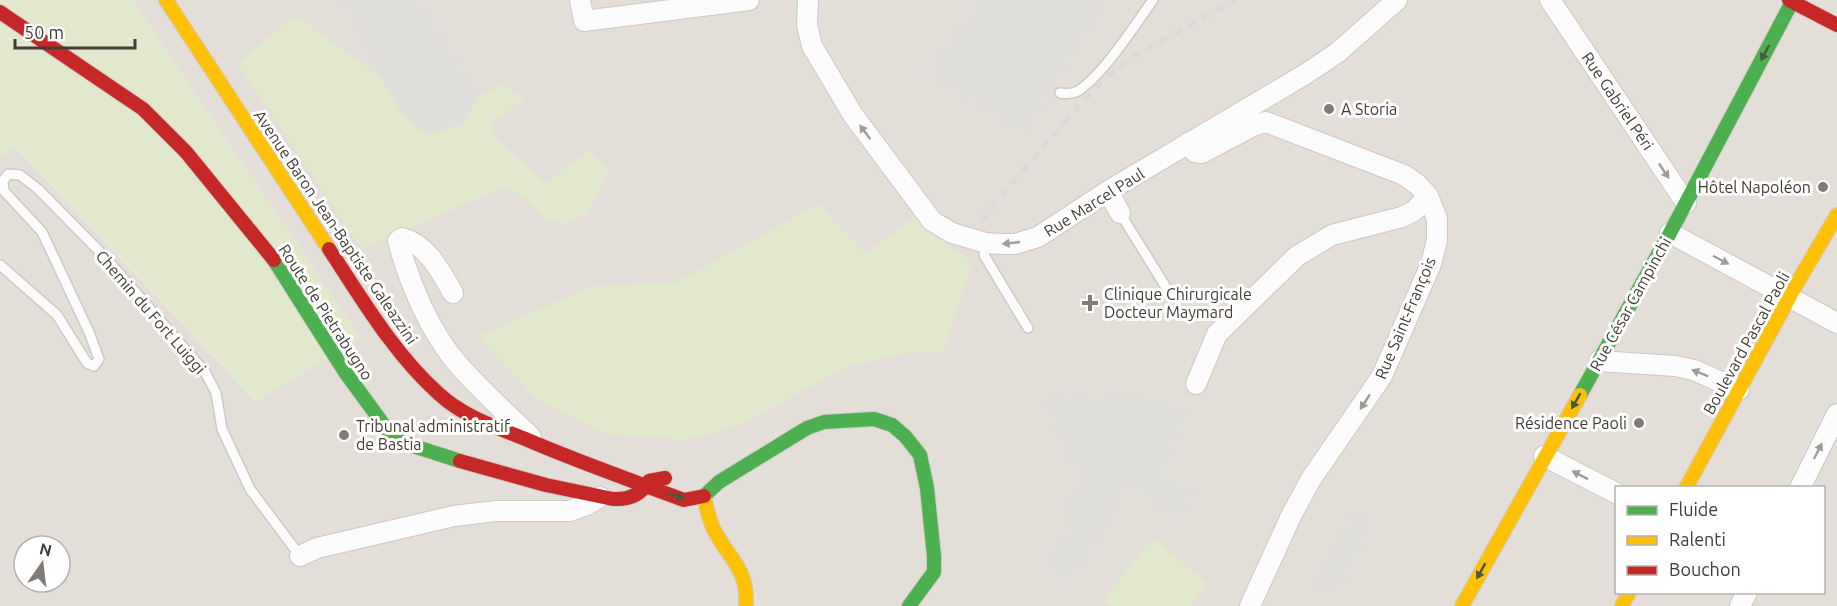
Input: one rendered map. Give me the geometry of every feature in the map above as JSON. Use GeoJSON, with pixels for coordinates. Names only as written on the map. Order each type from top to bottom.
{"type":"FeatureCollection","features":[{"type":"Feature","properties":{"kind":"main road","name":"Avenue Baron Jean-Baptiste Galeazzini"},"geometry":{"type":"LineString","coordinates":[[166,0],[357,292],[416,372],[440,395],[467,415],[541,446],[684,500],[704,496]]}},
{"type":"Feature","properties":{"kind":"main road","name":"Rue César Campinchi"},"geometry":{"type":"LineString","coordinates":[[1462,606],[1670,233],[1791,0]]}},
{"type":"Feature","properties":{"kind":"main road"},"geometry":{"type":"LineString","coordinates":[[1791,0],[1837,25]]}},
{"type":"Feature","properties":{"kind":"main road","name":"Route de Pietrabugno"},"geometry":{"type":"LineString","coordinates":[[0,12],[143,109],[186,152],[279,266],[345,372],[389,432],[404,443],[484,469],[623,501],[638,494],[649,481],[676,480]]}},
{"type":"Feature","properties":{"kind":"main road","name":"Boulevard Pascal Paoli"},"geometry":{"type":"LineString","coordinates":[[1687,486],[1837,215]]}},
{"type":"Feature","properties":{"kind":"main road"},"geometry":{"type":"LineString","coordinates":[[746,606],[748,591],[743,573],[716,533],[704,496],[719,482],[807,428],[824,422],[874,419],[892,425],[905,436],[920,456],[927,488],[934,572],[909,606]]}},
{"type":"Feature","properties":{"kind":"main road","name":"Avenue Baron Jean-Baptiste Galeazzini"},"geometry":{"type":"LineString","coordinates":[[582,460],[621,466],[676,480],[704,496]]}},
{"type":"Feature","properties":{"kind":"street"},"geometry":{"type":"LineString","coordinates":[[580,0],[584,21],[748,0]]}},
{"type":"Feature","properties":{"kind":"street","name":"Rue Marcel Paul"},"geometry":{"type":"LineString","coordinates":[[808,0],[807,25],[812,46],[853,115],[932,220],[952,233],[986,243],[1015,244],[1038,237],[1188,143],[1304,75],[1334,55],[1397,0]]}},
{"type":"Feature","properties":{"kind":"street","name":"Rue Gabriel Péri"},"geometry":{"type":"LineString","coordinates":[[1550,0],[1686,203]]}},
{"type":"Feature","properties":{"kind":"street","name":"Rue Saint-François"},"geometry":{"type":"LineString","coordinates":[[1188,143],[1195,152],[1203,153],[1255,125],[1266,122],[1404,174],[1428,196],[1437,219],[1437,240],[1431,264],[1382,376],[1311,479],[1291,516],[1250,606]]}},
{"type":"Feature","properties":{"kind":"street"},"geometry":{"type":"LineString","coordinates":[[1108,192],[1120,213]]}},
{"type":"Feature","properties":{"kind":"street"},"geometry":{"type":"LineString","coordinates":[[1196,384],[1217,334],[1296,256],[1332,235],[1408,214],[1428,196]]}},
{"type":"Feature","properties":{"kind":"street"},"geometry":{"type":"LineString","coordinates":[[1670,233],[1837,323]]}},
{"type":"Feature","properties":{"kind":"street"},"geometry":{"type":"LineString","coordinates":[[453,293],[440,271],[423,250],[410,240],[402,238],[398,242],[403,261],[429,320],[455,360],[541,446]]}},
{"type":"Feature","properties":{"kind":"street"},"geometry":{"type":"LineString","coordinates":[[1599,361],[1674,366],[1694,370],[1739,390]]}},
{"type":"Feature","properties":{"kind":"street"},"geometry":{"type":"LineString","coordinates":[[488,424],[498,405]]}},
{"type":"Feature","properties":{"kind":"street"},"geometry":{"type":"LineString","coordinates":[[1801,486],[1837,414]]}},
{"type":"Feature","properties":{"kind":"street"},"geometry":{"type":"LineString","coordinates":[[1544,456],[1615,492]]}},
{"type":"Feature","properties":{"kind":"street","name":"Chemin du Fort Luiggi"},"geometry":{"type":"LineString","coordinates":[[300,556],[317,548],[454,516],[496,511],[570,510],[600,497]]}},
{"type":"Feature","properties":{"kind":"lane"},"geometry":{"type":"LineString","coordinates":[[1059,93],[1076,92],[1096,74],[1153,0]]}},
{"type":"Feature","properties":{"kind":"lane","name":"Chemin du Fort Luiggi"},"geometry":{"type":"LineString","coordinates":[[0,265],[57,315],[87,363],[94,366],[99,359],[42,232],[4,191],[3,181],[9,174],[20,175],[38,189],[104,256],[205,372],[216,393],[222,429],[250,489],[300,556]]}},
{"type":"Feature","properties":{"kind":"lane"},"geometry":{"type":"LineString","coordinates":[[1120,213],[1172,297]]}},
{"type":"Feature","properties":{"kind":"lane"},"geometry":{"type":"LineString","coordinates":[[986,243],[984,255],[1028,328]]}},
{"type":"Feature","properties":{"kind":"shaded area"},"geometry":{"type":"Polygon","coordinates":[[[133,0],[1837,0],[1837,606],[0,606],[0,157],[14,146],[256,401],[361,339],[133,0]]]}},
{"type":"Feature","properties":{"kind":"shaded area"},"geometry":{"type":"Polygon","coordinates":[[[340,0],[421,0],[473,83],[478,97],[461,126],[426,134],[401,113],[340,0]]]}},
{"type":"Feature","properties":{"kind":"shaded area"},"geometry":{"type":"Polygon","coordinates":[[[977,0],[1108,0],[1025,137],[924,74],[977,0]]]}},
{"type":"Feature","properties":{"kind":"shaded area"},"geometry":{"type":"Polygon","coordinates":[[[1074,391],[1191,403],[1164,474],[1196,490],[1178,524],[1128,487],[1101,538],[1071,582],[1059,583],[1046,565],[1066,529],[1067,511],[1073,485],[1073,464],[1059,446],[1043,401],[1074,391]]]}},
{"type":"Feature","properties":{"kind":"shaded area"},"geometry":{"type":"Polygon","coordinates":[[[1356,503],[1366,510],[1362,518],[1372,527],[1340,593],[1326,585],[1321,596],[1310,591],[1356,503]]]}},
{"type":"Feature","properties":{"kind":"green space"},"geometry":{"type":"Polygon","coordinates":[[[0,0],[133,0],[361,339],[257,401],[15,146],[0,157],[0,0]]]}},
{"type":"Feature","properties":{"kind":"green space"},"geometry":{"type":"Polygon","coordinates":[[[295,15],[382,78],[401,113],[461,126],[478,97],[502,85],[525,99],[491,123],[494,136],[545,183],[589,151],[609,169],[587,214],[565,224],[546,220],[527,199],[504,187],[362,249],[238,64],[295,15]]]}},
{"type":"Feature","properties":{"kind":"green space"},"geometry":{"type":"Polygon","coordinates":[[[819,204],[865,254],[914,218],[972,263],[944,352],[908,353],[846,367],[741,425],[687,440],[607,434],[537,400],[478,336],[593,286],[675,283],[819,204]]]}},
{"type":"Feature","properties":{"kind":"green space"},"geometry":{"type":"Polygon","coordinates":[[[1153,538],[1208,584],[1190,606],[1109,606],[1102,601],[1153,538]]]}},
{"type":"Feature","properties":{"kind":"railway"},"geometry":{"type":"LineString","coordinates":[[981,221],[1100,83],[1134,56],[1236,0]]}},
{"type":"Feature","properties":{"kind":"traffic: fast"},"geometry":{"type":"LineString","coordinates":[[1580,395],[1670,233],[1792,2]]}},
{"type":"Feature","properties":{"kind":"traffic: fast"},"geometry":{"type":"LineString","coordinates":[[274,260],[345,372],[389,432],[404,443],[460,461]]}},
{"type":"Feature","properties":{"kind":"traffic: fast"},"geometry":{"type":"LineString","coordinates":[[704,496],[719,482],[807,428],[824,422],[874,419],[892,425],[905,436],[920,455],[927,488],[934,556],[934,572],[909,606]]}},
{"type":"Feature","properties":{"kind":"traffic: slow"},"geometry":{"type":"LineString","coordinates":[[166,0],[329,249]]}},
{"type":"Feature","properties":{"kind":"traffic: slow"},"geometry":{"type":"LineString","coordinates":[[1687,486],[1796,285],[1837,215]]}},
{"type":"Feature","properties":{"kind":"traffic: slow"},"geometry":{"type":"LineString","coordinates":[[1462,606],[1580,395]]}},
{"type":"Feature","properties":{"kind":"traffic: slow"},"geometry":{"type":"LineString","coordinates":[[704,496],[713,528],[741,573],[746,593],[746,606]]}},
{"type":"Feature","properties":{"kind":"traffic: slow"},"geometry":{"type":"LineString","coordinates":[[1622,606],[1628,594]]}},
{"type":"Feature","properties":{"kind":"traffic: jam"},"geometry":{"type":"LineString","coordinates":[[1789,0],[1837,25]]}},
{"type":"Feature","properties":{"kind":"traffic: jam"},"geometry":{"type":"LineString","coordinates":[[0,12],[143,109],[186,152],[274,260]]}},
{"type":"Feature","properties":{"kind":"traffic: jam"},"geometry":{"type":"LineString","coordinates":[[329,249],[393,344],[407,362],[448,402],[490,425],[684,500],[704,496]]}},
{"type":"Feature","properties":{"kind":"traffic: jam"},"geometry":{"type":"LineString","coordinates":[[460,461],[546,485],[613,499],[634,496],[649,481],[665,478]]}},
{"type":"Feature","properties":{"kind":"place","name":"A Storia"},"geometry":{"type":"Point","coordinates":[1329,109]}},
{"type":"Feature","properties":{"kind":"place","name":"Hôtel Napoléon"},"geometry":{"type":"Point","coordinates":[1823,187]}},
{"type":"Feature","properties":{"kind":"place","name":"Clinique Chirurgicale Docteur Maymard"},"geometry":{"type":"Point","coordinates":[1090,303]}},
{"type":"Feature","properties":{"kind":"place","name":"Résidence Paoli"},"geometry":{"type":"Point","coordinates":[1639,423]}},
{"type":"Feature","properties":{"kind":"place","name":"Tribunal administratif de Bastia"},"geometry":{"type":"Point","coordinates":[344,435]}}]}
